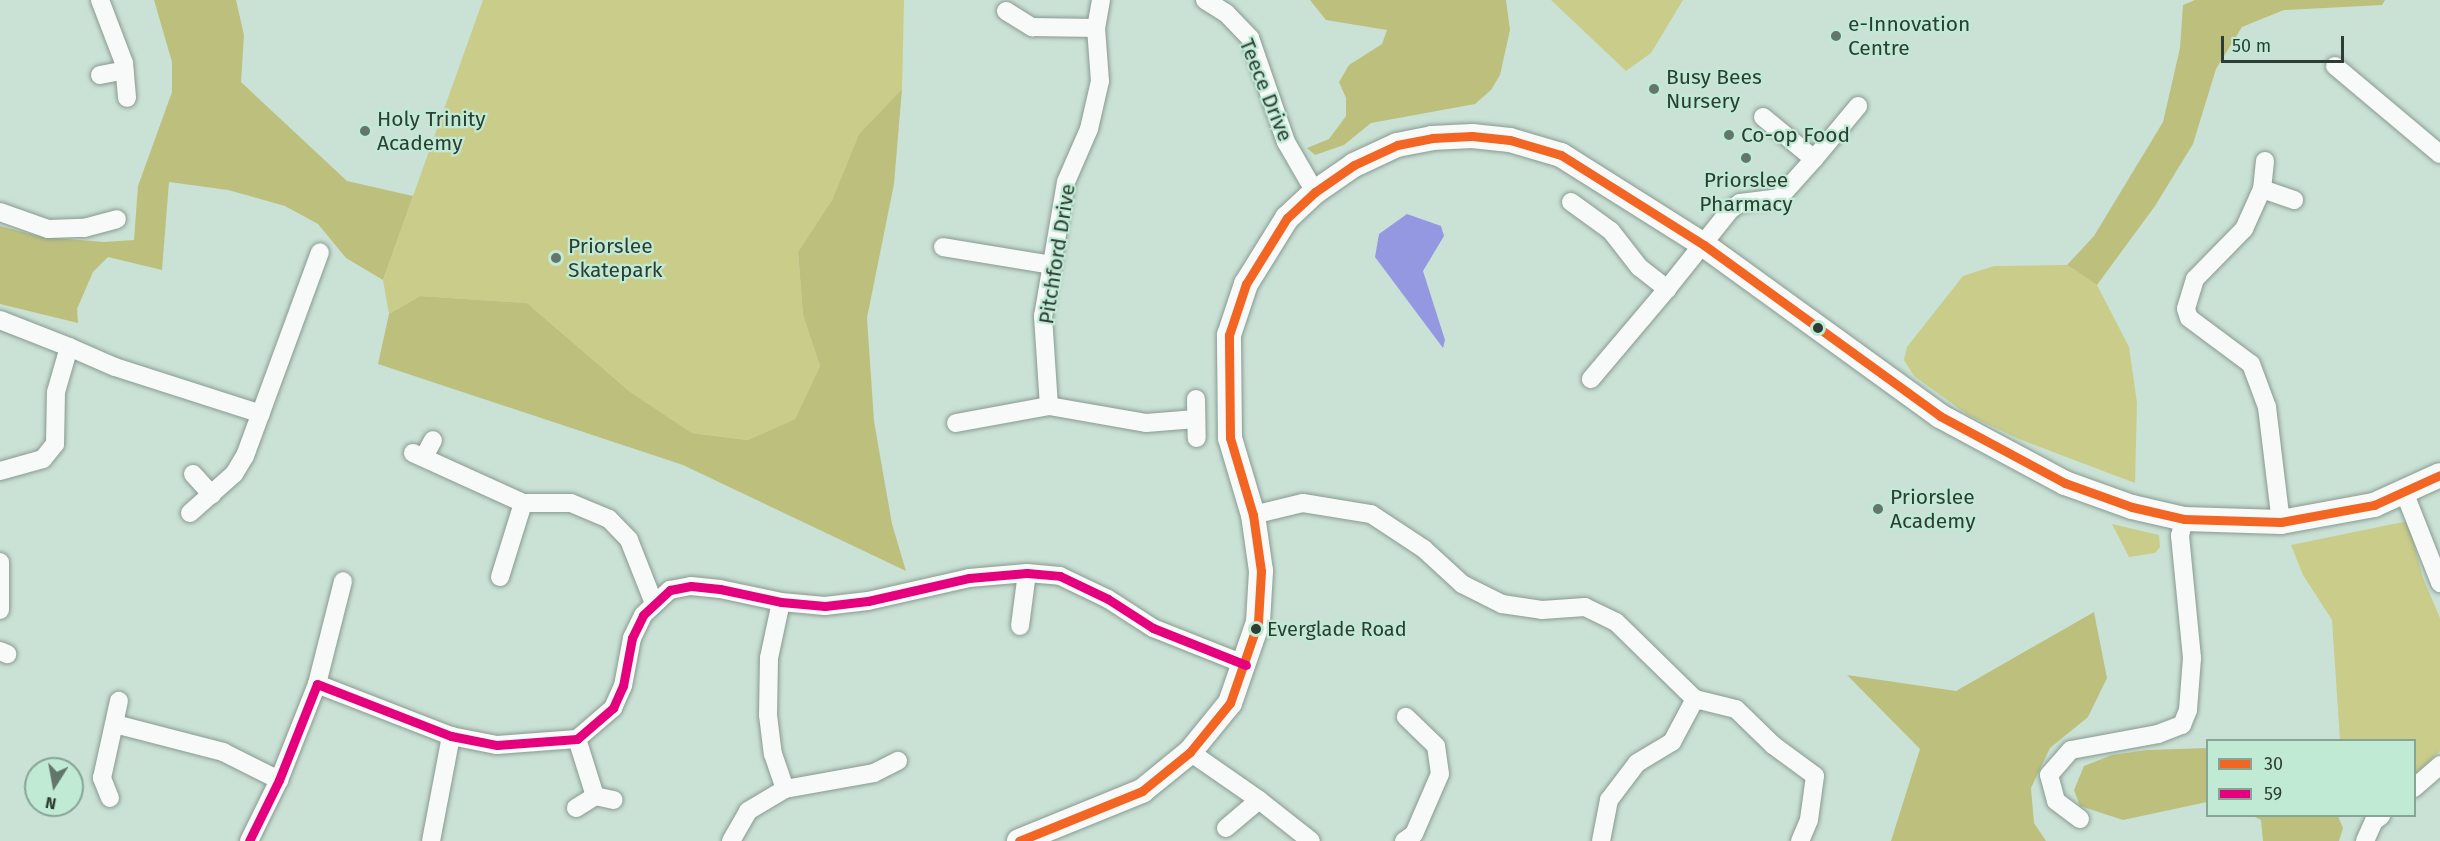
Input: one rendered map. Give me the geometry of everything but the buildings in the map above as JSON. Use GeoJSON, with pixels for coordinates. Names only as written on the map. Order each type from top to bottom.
{"type":"FeatureCollection","features":[{"type":"Feature","properties":{"kind":"street"},"geometry":{"type":"LineString","coordinates":[[100,0],[125,70],[127,98]]}},
{"type":"Feature","properties":{"kind":"street","name":"Pitchford Drive"},"geometry":{"type":"LineString","coordinates":[[1049,406],[1044,316],[1066,182],[1089,129],[1100,81],[1096,28],[1101,0]]}},
{"type":"Feature","properties":{"kind":"street","name":"Teece Drive"},"geometry":{"type":"LineString","coordinates":[[1204,0],[1226,13],[1250,38],[1286,142],[1315,192]]}},
{"type":"Feature","properties":{"kind":"street"},"geometry":{"type":"LineString","coordinates":[[1006,11],[1032,27],[1096,28]]}},
{"type":"Feature","properties":{"kind":"street"},"geometry":{"type":"LineString","coordinates":[[2335,66],[2440,154]]}},
{"type":"Feature","properties":{"kind":"street"},"geometry":{"type":"LineString","coordinates":[[100,75],[125,70]]}},
{"type":"Feature","properties":{"kind":"street"},"geometry":{"type":"LineString","coordinates":[[1591,379],[1740,203],[1779,198],[1858,106]]}},
{"type":"Feature","properties":{"kind":"street"},"geometry":{"type":"LineString","coordinates":[[1764,117],[1814,159]]}},
{"type":"Feature","properties":{"kind":"street"},"geometry":{"type":"LineString","coordinates":[[1019,841],[1142,791],[1190,752],[1230,703],[1246,665],[1258,622],[1260,581],[1253,515],[1230,438],[1229,335],[1246,284],[1263,253],[1287,218],[1315,192],[1354,165],[1397,145],[1432,138],[1510,140],[1561,155],[1704,245],[1940,416],[2001,451],[2102,497],[2184,519],[2281,522],[2374,505],[2405,494],[2440,476]]}},
{"type":"Feature","properties":{"kind":"street"},"geometry":{"type":"LineString","coordinates":[[2265,161],[2262,189],[2244,229],[2195,279],[2186,309],[2189,318],[2252,364],[2267,407],[2281,522]]}},
{"type":"Feature","properties":{"kind":"street"},"geometry":{"type":"LineString","coordinates":[[2262,189],[2294,200]]}},
{"type":"Feature","properties":{"kind":"street"},"geometry":{"type":"LineString","coordinates":[[1571,202],[1611,231],[1639,267],[1667,289]]}},
{"type":"Feature","properties":{"kind":"street"},"geometry":{"type":"LineString","coordinates":[[0,212],[48,229],[84,228],[117,219]]}},
{"type":"Feature","properties":{"kind":"street"},"geometry":{"type":"LineString","coordinates":[[943,247],[1052,265]]}},
{"type":"Feature","properties":{"kind":"street"},"geometry":{"type":"LineString","coordinates":[[190,513],[234,474],[245,456],[320,252]]}},
{"type":"Feature","properties":{"kind":"street"},"geometry":{"type":"LineString","coordinates":[[0,320],[115,367],[261,414]]}},
{"type":"Feature","properties":{"kind":"street"},"geometry":{"type":"LineString","coordinates":[[0,471],[44,459],[55,444],[56,392],[69,347]]}},
{"type":"Feature","properties":{"kind":"street"},"geometry":{"type":"LineString","coordinates":[[1196,399],[1197,438]]}},
{"type":"Feature","properties":{"kind":"street"},"geometry":{"type":"LineString","coordinates":[[956,423],[1049,406],[1146,423],[1196,419]]}},
{"type":"Feature","properties":{"kind":"street"},"geometry":{"type":"LineString","coordinates":[[433,440],[418,455],[523,502],[570,503],[609,519],[628,540],[654,601]]}},
{"type":"Feature","properties":{"kind":"street"},"geometry":{"type":"LineString","coordinates":[[193,474],[212,495]]}},
{"type":"Feature","properties":{"kind":"street"},"geometry":{"type":"LineString","coordinates":[[2405,494],[2440,583]]}},
{"type":"Feature","properties":{"kind":"street"},"geometry":{"type":"LineString","coordinates":[[500,577],[523,502]]}},
{"type":"Feature","properties":{"kind":"street"},"geometry":{"type":"LineString","coordinates":[[1253,515],[1304,503],[1371,514],[1424,549],[1462,584],[1502,604],[1542,610],[1585,607],[1616,622],[1695,699],[1736,709],[1773,745],[1815,776],[1809,820],[1800,841]]}},
{"type":"Feature","properties":{"kind":"street"},"geometry":{"type":"LineString","coordinates":[[2080,819],[2056,801],[2049,775],[2071,750],[2158,734],[2182,725],[2188,710],[2192,658],[2180,536],[2184,519]]}},
{"type":"Feature","properties":{"kind":"street"},"geometry":{"type":"LineString","coordinates":[[0,562],[0,610]]}},
{"type":"Feature","properties":{"kind":"street"},"geometry":{"type":"LineString","coordinates":[[317,684],[450,736],[497,745],[577,739],[613,708],[623,686],[632,638],[654,601],[670,590],[690,586],[781,602],[825,606],[868,601],[969,578],[1026,573],[1060,576],[1108,599],[1153,628],[1246,665]]}},
{"type":"Feature","properties":{"kind":"street"},"geometry":{"type":"LineString","coordinates":[[1020,626],[1026,573]]}},
{"type":"Feature","properties":{"kind":"street"},"geometry":{"type":"LineString","coordinates":[[249,841],[279,780],[317,684],[344,580]]}},
{"type":"Feature","properties":{"kind":"street"},"geometry":{"type":"LineString","coordinates":[[781,602],[769,658],[768,715],[773,754],[785,789]]}},
{"type":"Feature","properties":{"kind":"street"},"geometry":{"type":"LineString","coordinates":[[1601,841],[1609,800],[1637,763],[1672,742],[1695,699]]}},
{"type":"Feature","properties":{"kind":"street"},"geometry":{"type":"LineString","coordinates":[[110,798],[102,778],[119,701]]}},
{"type":"Feature","properties":{"kind":"street"},"geometry":{"type":"LineString","coordinates":[[1404,841],[1414,834],[1440,774],[1436,746],[1406,717]]}},
{"type":"Feature","properties":{"kind":"street"},"geometry":{"type":"LineString","coordinates":[[115,724],[223,752],[279,780]]}},
{"type":"Feature","properties":{"kind":"street"},"geometry":{"type":"LineString","coordinates":[[431,841],[450,736]]}},
{"type":"Feature","properties":{"kind":"street"},"geometry":{"type":"LineString","coordinates":[[577,739],[595,796]]}},
{"type":"Feature","properties":{"kind":"street"},"geometry":{"type":"LineString","coordinates":[[1190,752],[1259,800],[1311,841]]}},
{"type":"Feature","properties":{"kind":"street"},"geometry":{"type":"LineString","coordinates":[[731,841],[747,811],[785,789],[874,773],[898,761]]}},
{"type":"Feature","properties":{"kind":"street"},"geometry":{"type":"LineString","coordinates":[[2416,787],[2440,765]]}},
{"type":"Feature","properties":{"kind":"street"},"geometry":{"type":"LineString","coordinates":[[576,808],[595,796],[614,800]]}},
{"type":"Feature","properties":{"kind":"street"},"geometry":{"type":"LineString","coordinates":[[1227,828],[1259,800]]}},
{"type":"Feature","properties":{"kind":"street"},"geometry":{"type":"LineString","coordinates":[[2366,841],[2373,821],[2379,817]]}},
{"type":"Feature","properties":{"kind":"green space"},"geometry":{"type":"Polygon","coordinates":[[[154,0],[236,0],[244,35],[241,82],[347,181],[413,196],[383,280],[346,258],[318,224],[285,206],[228,190],[169,182],[162,270],[108,257],[93,272],[77,309],[78,323],[0,304],[0,226],[42,237],[104,242],[134,240],[138,186],[172,92],[172,62],[154,0]]]}},
{"type":"Feature","properties":{"kind":"green space"},"geometry":{"type":"Polygon","coordinates":[[[483,0],[904,0],[902,89],[859,134],[832,200],[798,252],[803,315],[820,366],[795,419],[748,440],[692,433],[629,391],[527,303],[420,296],[389,314],[383,280],[483,0]]]}},
{"type":"Feature","properties":{"kind":"green space"},"geometry":{"type":"Polygon","coordinates":[[[1310,0],[1506,0],[1510,30],[1500,75],[1491,90],[1475,104],[1371,123],[1344,145],[1315,155],[1307,148],[1329,139],[1346,116],[1346,98],[1339,82],[1349,65],[1382,44],[1387,30],[1326,20],[1310,0]]]}},
{"type":"Feature","properties":{"kind":"green space"},"geometry":{"type":"Polygon","coordinates":[[[1551,0],[1683,0],[1651,53],[1626,71],[1551,0]]]}},
{"type":"Feature","properties":{"kind":"green space"},"geometry":{"type":"Polygon","coordinates":[[[2195,0],[2385,0],[2382,5],[2284,10],[2242,27],[2216,69],[2193,144],[2155,206],[2097,285],[2067,265],[2094,236],[2163,122],[2180,48],[2183,5],[2195,0]]]}},
{"type":"Feature","properties":{"kind":"green space"},"geometry":{"type":"Polygon","coordinates":[[[902,89],[894,184],[867,318],[874,421],[892,524],[906,571],[683,465],[378,364],[389,314],[420,296],[527,303],[629,391],[692,433],[748,440],[795,419],[820,366],[803,315],[798,252],[832,200],[859,134],[902,89]]]}},
{"type":"Feature","properties":{"kind":"green space"},"geometry":{"type":"Polygon","coordinates":[[[2067,265],[2097,285],[2129,347],[2137,403],[2135,483],[2019,439],[1968,415],[1914,376],[1904,360],[1907,347],[1963,276],[1994,266],[2067,265]]]}},
{"type":"Feature","properties":{"kind":"green space"},"geometry":{"type":"Polygon","coordinates":[[[2408,521],[2423,578],[2440,618],[2440,751],[2416,773],[2416,739],[2340,739],[2332,620],[2303,575],[2291,545],[2408,521]]]}},
{"type":"Feature","properties":{"kind":"green space"},"geometry":{"type":"Polygon","coordinates":[[[2112,524],[2159,535],[2160,547],[2155,553],[2129,557],[2112,524]]]}},
{"type":"Feature","properties":{"kind":"green space"},"geometry":{"type":"Polygon","coordinates":[[[2094,612],[2107,678],[2088,717],[2050,748],[2031,788],[2034,823],[2046,841],[1891,841],[1920,749],[1847,675],[1956,691],[2094,612]]]}},
{"type":"Feature","properties":{"kind":"green space"},"geometry":{"type":"Polygon","coordinates":[[[2206,748],[2206,802],[2123,820],[2080,806],[2074,790],[2084,766],[2112,755],[2147,750],[2206,748]]]}},
{"type":"Feature","properties":{"kind":"green space"},"geometry":{"type":"Polygon","coordinates":[[[2255,817],[2338,817],[2343,828],[2339,841],[2263,841],[2261,820],[2255,817]]]}},
{"type":"Feature","properties":{"kind":"water"},"geometry":{"type":"Polygon","coordinates":[[[1407,214],[1441,226],[1444,236],[1423,271],[1445,340],[1443,348],[1375,257],[1379,234],[1407,214]]]}},
{"type":"Feature","properties":{"kind":"transit line","name":"30"},"geometry":{"type":"LineString","coordinates":[[1019,841],[1142,791],[1190,752],[1230,703],[1258,622],[1261,571],[1253,515],[1230,438],[1229,335],[1246,284],[1287,218],[1315,192],[1354,165],[1397,145],[1432,138],[1472,136],[1510,140],[1561,155],[1704,245],[1940,416],[2065,483],[2132,507],[2184,519],[2281,522],[2374,505],[2440,475]]}},
{"type":"Feature","properties":{"kind":"transit line","name":"59"},"geometry":{"type":"LineString","coordinates":[[249,841],[279,780],[317,684],[451,736],[497,745],[577,739],[613,708],[623,686],[632,638],[643,615],[670,590],[691,586],[720,589],[781,602],[825,606],[868,601],[969,578],[1027,573],[1060,576],[1108,599],[1153,628],[1246,665]]}},
{"type":"Feature","properties":{"kind":"place","name":"e-Innovation Centre"},"geometry":{"type":"Point","coordinates":[1836,36]}},
{"type":"Feature","properties":{"kind":"place","name":"Busy Bees Nursery"},"geometry":{"type":"Point","coordinates":[1654,89]}},
{"type":"Feature","properties":{"kind":"place","name":"Holy Trinity Academy"},"geometry":{"type":"Point","coordinates":[365,131]}},
{"type":"Feature","properties":{"kind":"place","name":"Co-op Food"},"geometry":{"type":"Point","coordinates":[1729,135]}},
{"type":"Feature","properties":{"kind":"place","name":"Priorslee Pharmacy"},"geometry":{"type":"Point","coordinates":[1746,158]}},
{"type":"Feature","properties":{"kind":"place","name":"Priorslee Skatepark"},"geometry":{"type":"Point","coordinates":[556,258]}},
{"type":"Feature","properties":{"kind":"place","name":"Priorslee Academy"},"geometry":{"type":"Point","coordinates":[1878,509]}},
{"type":"Feature","properties":{"kind":"place","name":"Everglade Road"},"geometry":{"type":"Point","coordinates":[1256,629]}}]}
